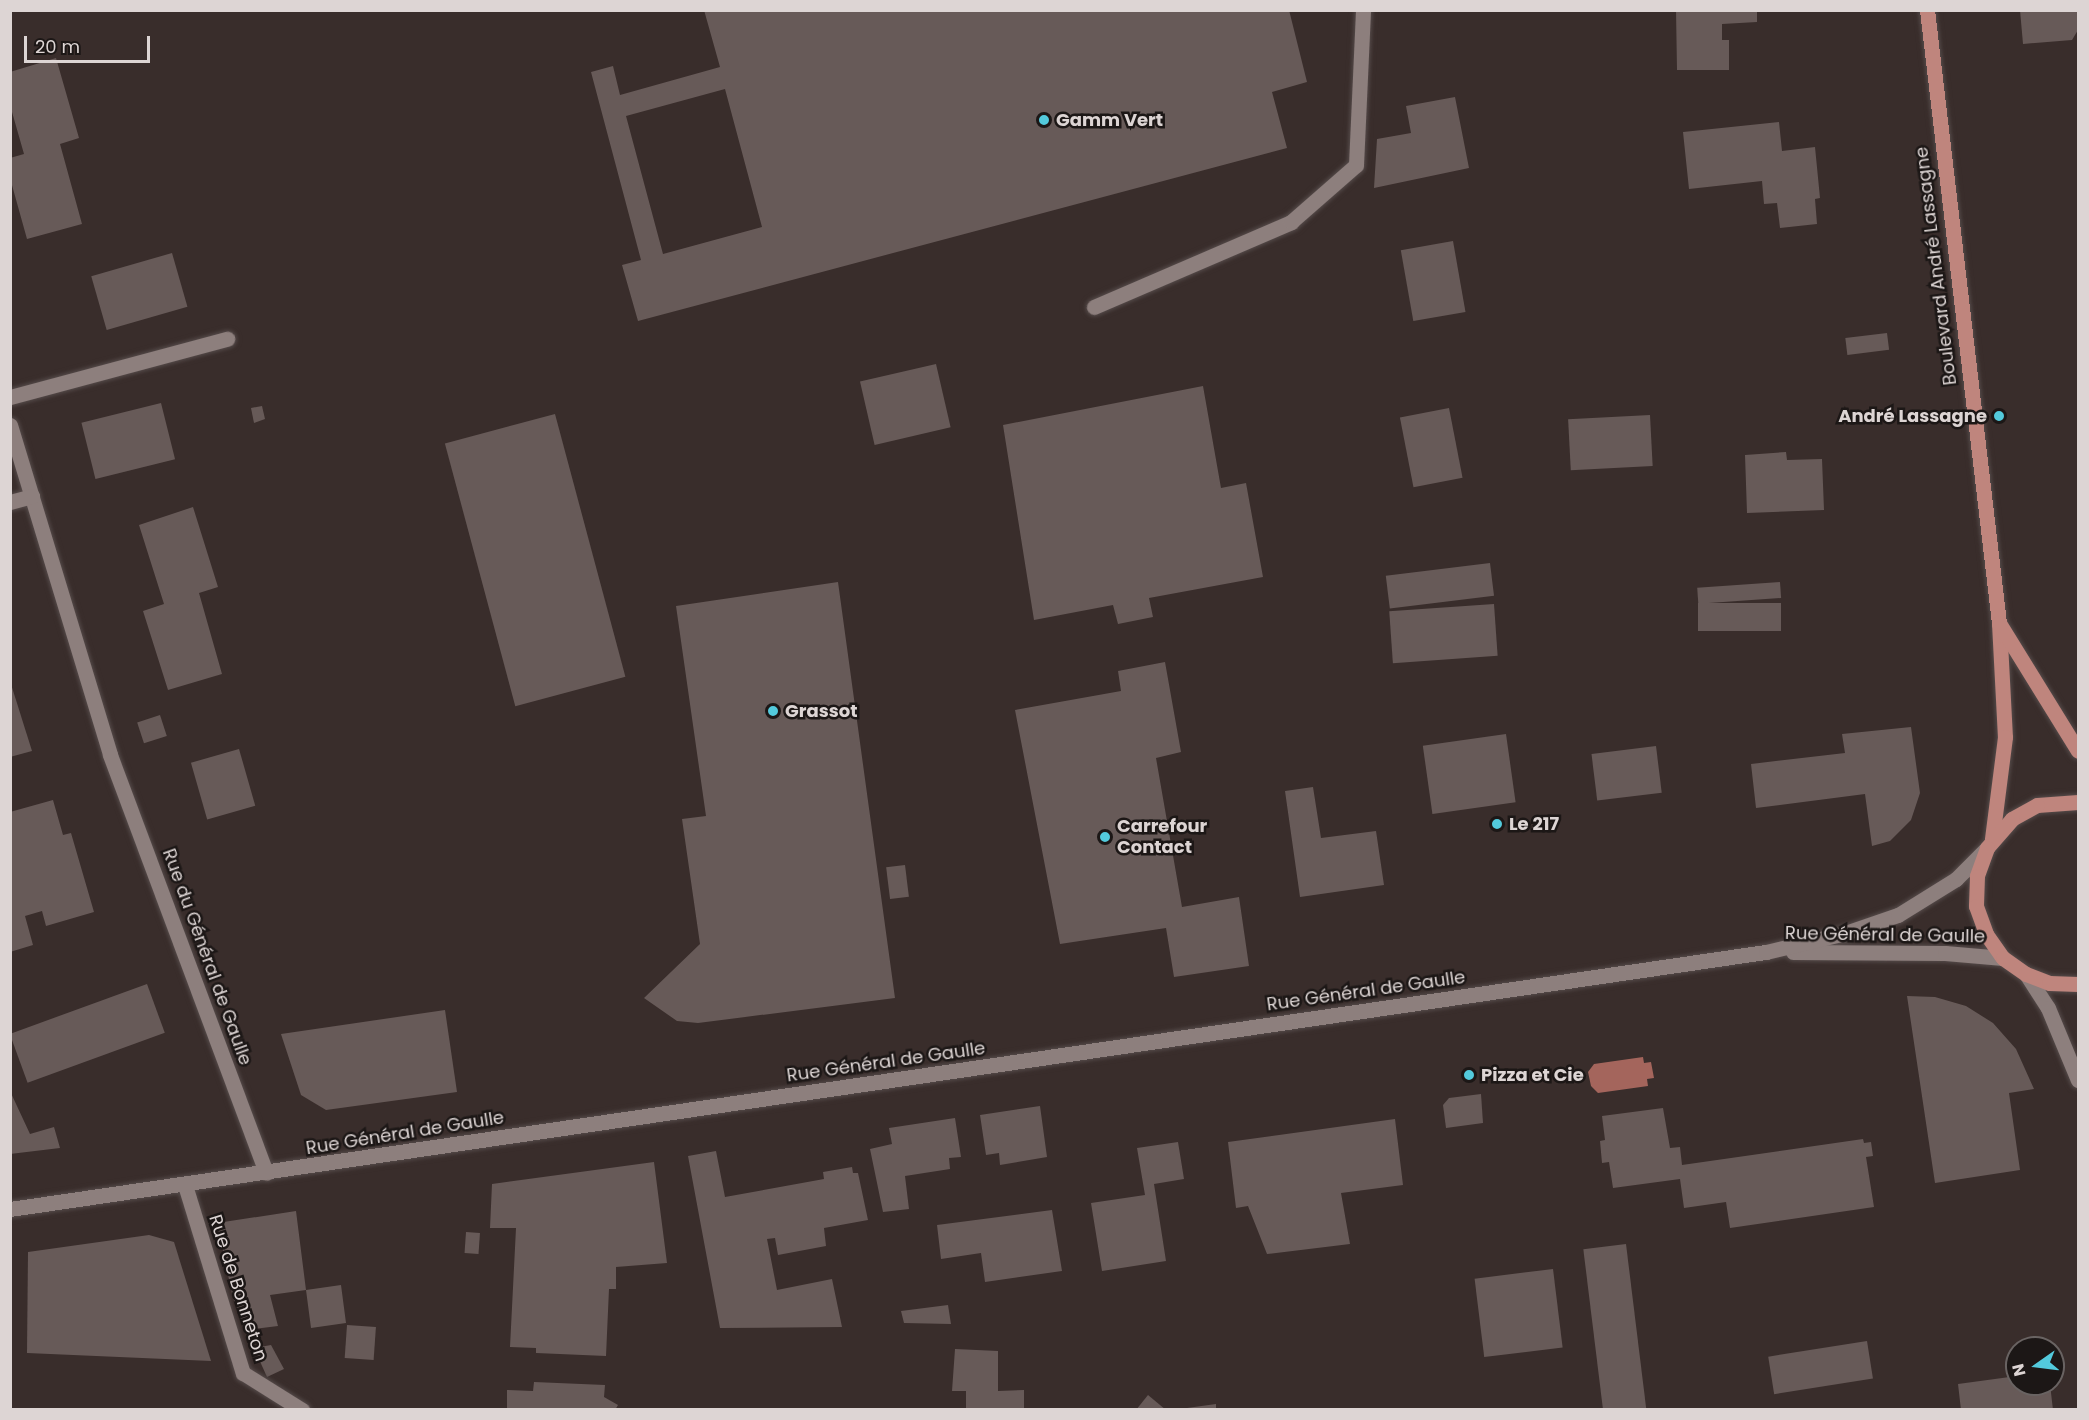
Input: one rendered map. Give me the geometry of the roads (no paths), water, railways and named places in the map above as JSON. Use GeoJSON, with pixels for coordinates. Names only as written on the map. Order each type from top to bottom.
{"type":"FeatureCollection","features":[{"type":"Feature","properties":{"kind":"main road","name":"Boulevard André Lassagne"},"geometry":{"type":"LineString","coordinates":[[1927,10],[1999,623],[2005,736],[1990,843]]}},
{"type":"Feature","properties":{"kind":"main road","name":"Boulevard André Lassagne"},"geometry":{"type":"LineString","coordinates":[[1999,623],[2079,751]]}},
{"type":"Feature","properties":{"kind":"main road"},"geometry":{"type":"LineString","coordinates":[[2079,802],[2037,805],[2012,819],[1990,843],[1977,876],[1976,906],[1986,934],[2003,958],[2026,974],[2049,983],[2079,984]]}},
{"type":"Feature","properties":{"kind":"street"},"geometry":{"type":"LineString","coordinates":[[1094,307],[1291,222],[1356,165],[1364,10]]}},
{"type":"Feature","properties":{"kind":"street"},"geometry":{"type":"LineString","coordinates":[[10,398],[227,339]]}},
{"type":"Feature","properties":{"kind":"street","name":"Rue du Général de Gaulle"},"geometry":{"type":"LineString","coordinates":[[10,424],[110,755],[266,1173]]}},
{"type":"Feature","properties":{"kind":"street"},"geometry":{"type":"LineString","coordinates":[[10,502],[32,496]]}},
{"type":"Feature","properties":{"kind":"street","name":"Rue Général de Gaulle"},"geometry":{"type":"LineString","coordinates":[[10,1209],[1766,952],[1845,933],[1898,915],[1956,879],[1990,843]]}},
{"type":"Feature","properties":{"kind":"street","name":"Rue Général de Gaulle"},"geometry":{"type":"LineString","coordinates":[[1766,952],[1945,953],[2003,958]]}},
{"type":"Feature","properties":{"kind":"street"},"geometry":{"type":"LineString","coordinates":[[2026,974],[2048,1008],[2079,1080]]}},
{"type":"Feature","properties":{"kind":"street","name":"Rue de Bonneton"},"geometry":{"type":"LineString","coordinates":[[185,1185],[243,1373],[302,1410]]}},
{"type":"Feature","properties":{"kind":"place","name":"Gamm Vert"},"geometry":{"type":"Point","coordinates":[1044,120]}},
{"type":"Feature","properties":{"kind":"place","name":"André Lassagne"},"geometry":{"type":"Point","coordinates":[1999,416]}},
{"type":"Feature","properties":{"kind":"place","name":"Grassot"},"geometry":{"type":"Point","coordinates":[773,711]}},
{"type":"Feature","properties":{"kind":"place","name":"Le 217"},"geometry":{"type":"Point","coordinates":[1497,824]}},
{"type":"Feature","properties":{"kind":"place","name":"Carrefour Contact"},"geometry":{"type":"Point","coordinates":[1105,837]}},
{"type":"Feature","properties":{"kind":"place","name":"Pizza et Cie"},"geometry":{"type":"Point","coordinates":[1469,1075]}}]}
